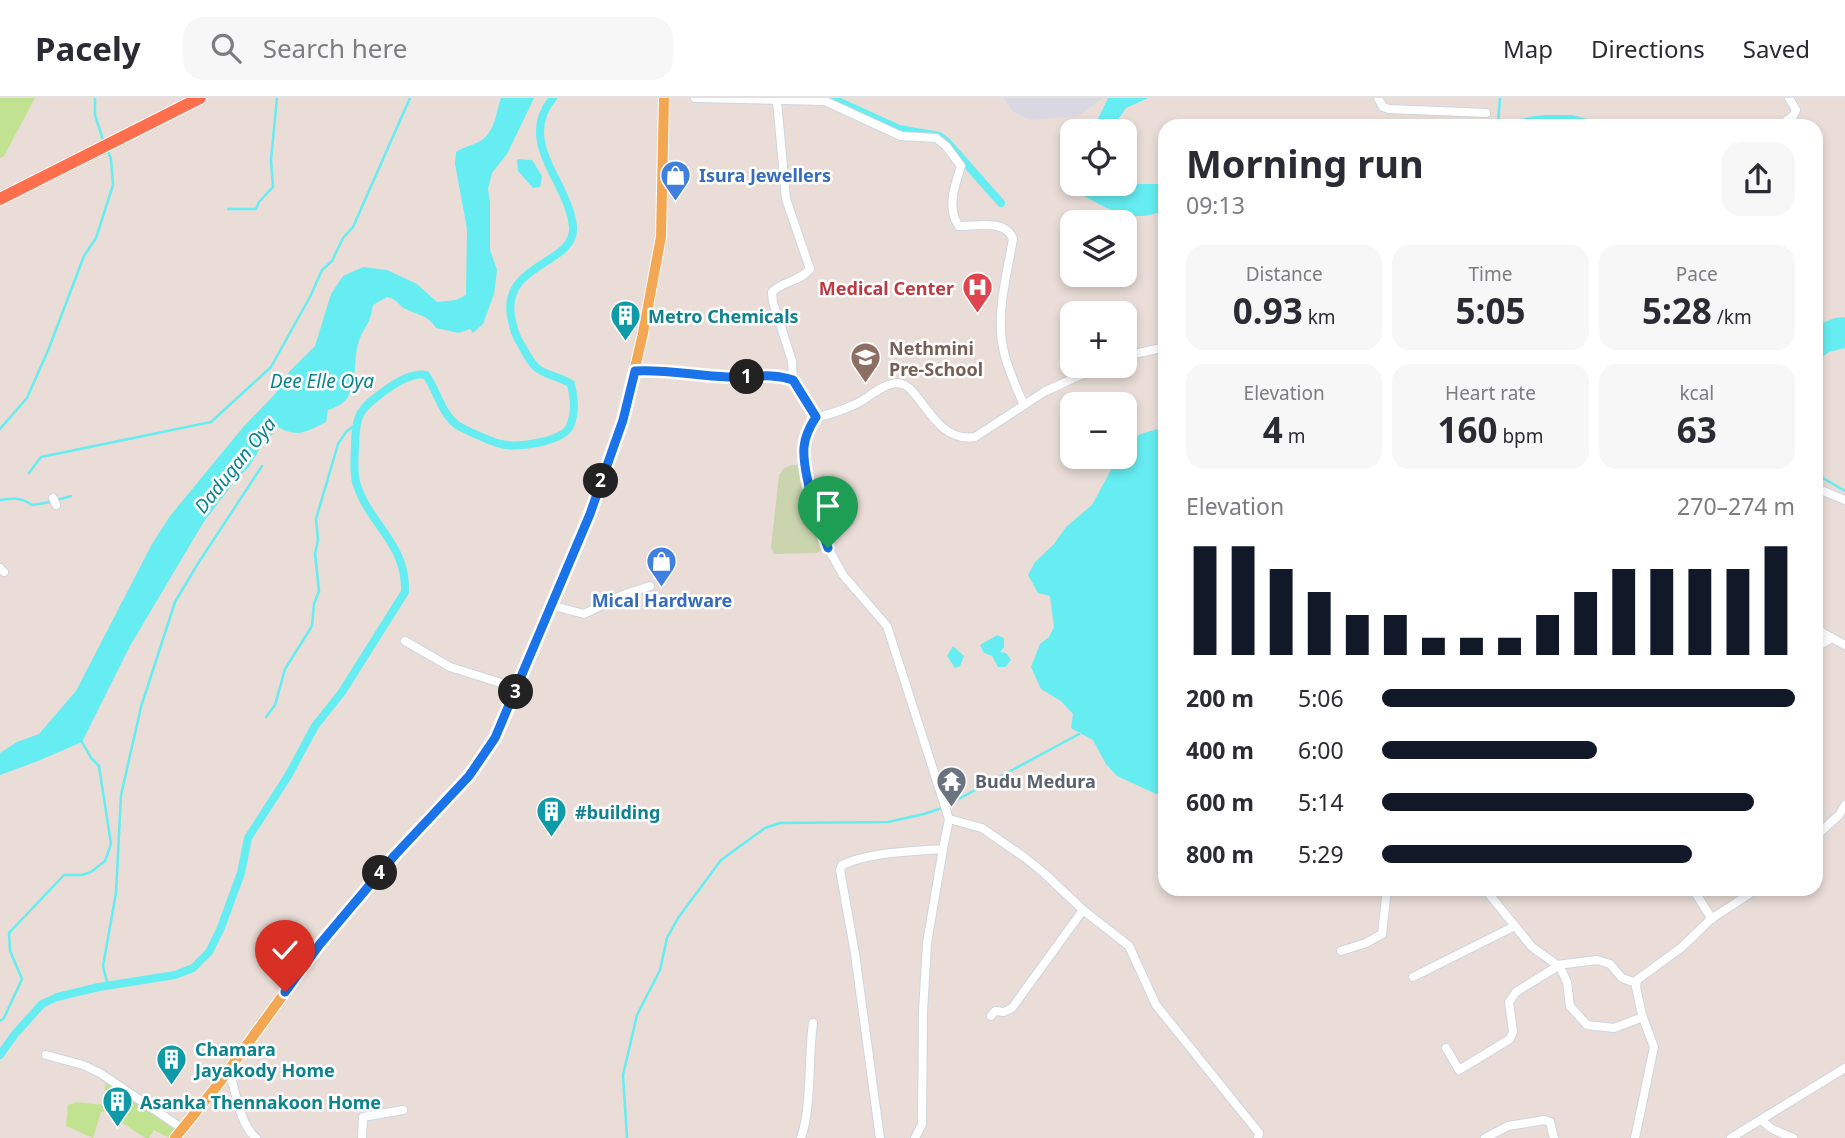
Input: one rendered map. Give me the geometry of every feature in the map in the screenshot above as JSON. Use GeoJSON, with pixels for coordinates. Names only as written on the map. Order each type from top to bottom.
{"type":"FeatureCollection","features":[{"type":"Feature","properties":{"kind":"highway"},"geometry":{"type":"LineString","coordinates":[[0,199],[200,98]]}},
{"type":"Feature","properties":{"kind":"main road"},"geometry":{"type":"LineString","coordinates":[[179,1133],[229,1070],[320,944],[395,855],[452,795],[495,738],[594,504],[623,420],[661,237],[664,98]]}},
{"type":"Feature","properties":{"kind":"street"},"geometry":{"type":"LineString","coordinates":[[695,98],[825,101],[901,136],[936,138],[954,154],[961,166],[954,192],[953,218],[959,226],[1007,228],[1013,239],[1003,291],[1001,327],[1003,348],[1024,405]]}},
{"type":"Feature","properties":{"kind":"street"},"geometry":{"type":"LineString","coordinates":[[1378,98],[1384,107],[1389,109],[1486,113]]}},
{"type":"Feature","properties":{"kind":"street"},"geometry":{"type":"LineString","coordinates":[[1789,98],[1796,110],[1789,119]]}},
{"type":"Feature","properties":{"kind":"street"},"geometry":{"type":"LineString","coordinates":[[777,101],[786,199],[810,269],[806,274],[778,286],[772,292],[773,302],[792,361],[793,380],[816,417]]}},
{"type":"Feature","properties":{"kind":"street"},"geometry":{"type":"LineString","coordinates":[[1137,353],[1158,349]]}},
{"type":"Feature","properties":{"kind":"street"},"geometry":{"type":"LineString","coordinates":[[635,371],[670,371],[731,377],[773,375],[793,380]]}},
{"type":"Feature","properties":{"kind":"street"},"geometry":{"type":"LineString","coordinates":[[915,1138],[922,1124],[926,943],[949,819],[887,626],[833,559],[819,521],[803,449],[806,434],[816,417],[849,407],[897,383],[906,386],[933,418],[951,433],[965,438],[975,437],[1044,392],[1074,378]]}},
{"type":"Feature","properties":{"kind":"street"},"geometry":{"type":"LineString","coordinates":[[1823,491],[1845,500]]}},
{"type":"Feature","properties":{"kind":"street"},"geometry":{"type":"LineString","coordinates":[[550,605],[584,614],[625,594],[650,586]]}},
{"type":"Feature","properties":{"kind":"street"},"geometry":{"type":"LineString","coordinates":[[1823,634],[1845,645]]}},
{"type":"Feature","properties":{"kind":"street"},"geometry":{"type":"LineString","coordinates":[[1823,643],[1832,638]]}},
{"type":"Feature","properties":{"kind":"street"},"geometry":{"type":"LineString","coordinates":[[405,642],[450,667],[517,688]]}},
{"type":"Feature","properties":{"kind":"street"},"geometry":{"type":"LineString","coordinates":[[1823,830],[1839,815],[1845,805]]}},
{"type":"Feature","properties":{"kind":"street"},"geometry":{"type":"LineString","coordinates":[[949,819],[982,828],[1044,873],[1083,910],[1129,946],[1156,1004],[1259,1133],[1258,1138]]}},
{"type":"Feature","properties":{"kind":"street"},"geometry":{"type":"LineString","coordinates":[[880,1138],[842,865],[868,858],[943,849]]}},
{"type":"Feature","properties":{"kind":"street"},"geometry":{"type":"LineString","coordinates":[[1341,951],[1366,943],[1382,934],[1386,896]]}},
{"type":"Feature","properties":{"kind":"street"},"geometry":{"type":"LineString","coordinates":[[1491,896],[1532,947],[1558,965],[1567,982],[1570,1006],[1587,1026],[1614,1028],[1643,1017]]}},
{"type":"Feature","properties":{"kind":"street"},"geometry":{"type":"LineString","coordinates":[[1697,896],[1712,919]]}},
{"type":"Feature","properties":{"kind":"street"},"geometry":{"type":"LineString","coordinates":[[1635,1138],[1654,1054],[1643,1017],[1637,980],[1682,947],[1712,919],[1746,896]]}},
{"type":"Feature","properties":{"kind":"street"},"geometry":{"type":"LineString","coordinates":[[991,1016],[995,1011],[1004,1012],[1012,1008],[1083,910]]}},
{"type":"Feature","properties":{"kind":"street"},"geometry":{"type":"LineString","coordinates":[[1413,977],[1515,926]]}},
{"type":"Feature","properties":{"kind":"street"},"geometry":{"type":"LineString","coordinates":[[1446,1048],[1459,1070],[1510,1039],[1513,1032],[1509,1002],[1516,992],[1558,965],[1597,960],[1610,964],[1622,978],[1636,983]]}},
{"type":"Feature","properties":{"kind":"street"},"geometry":{"type":"LineString","coordinates":[[800,1138],[807,1114],[809,1051],[813,1023]]}},
{"type":"Feature","properties":{"kind":"street"},"geometry":{"type":"LineString","coordinates":[[46,1055],[83,1065],[100,1073],[179,1133]]}},
{"type":"Feature","properties":{"kind":"street"},"geometry":{"type":"LineString","coordinates":[[1731,1138],[1845,1068]]}},
{"type":"Feature","properties":{"kind":"street"},"geometry":{"type":"LineString","coordinates":[[229,1070],[242,1115],[249,1132],[256,1138]]}},
{"type":"Feature","properties":{"kind":"street"},"geometry":{"type":"LineString","coordinates":[[362,1138],[363,1117],[403,1110]]}},
{"type":"Feature","properties":{"kind":"street"},"geometry":{"type":"LineString","coordinates":[[1485,1138],[1508,1126],[1545,1120],[1550,1122],[1554,1138]]}},
{"type":"Feature","properties":{"kind":"street"},"geometry":{"type":"LineString","coordinates":[[1761,1121],[1793,1138]]}},
{"type":"Feature","properties":{"kind":"shaded area"},"geometry":{"type":"Polygon","coordinates":[[[1004,98],[1102,98],[1079,116],[1031,120],[1012,111],[1004,98]]]}},
{"type":"Feature","properties":{"kind":"green space"},"geometry":{"type":"Polygon","coordinates":[[[0,98],[35,98],[4,156],[0,158],[0,98]]]}},
{"type":"Feature","properties":{"kind":"green space"},"geometry":{"type":"Polygon","coordinates":[[[799,465],[805,477],[823,549],[817,553],[774,554],[771,547],[779,475],[784,468],[799,465]]]}},
{"type":"Feature","properties":{"kind":"green space"},"geometry":{"type":"Polygon","coordinates":[[[106,1076],[183,1129],[175,1138],[169,1138],[154,1130],[149,1138],[145,1138],[105,1111],[101,1112],[93,1138],[66,1126],[68,1105],[77,1102],[103,1105],[106,1076]]]}},
{"type":"Feature","properties":{"kind":"water","name":"Dee Elle Oya"},"geometry":{"type":"Polygon","coordinates":[[[501,98],[534,98],[507,154],[492,173],[488,189],[490,250],[497,270],[494,294],[483,324],[473,333],[470,329],[458,333],[436,328],[428,319],[387,297],[373,305],[359,341],[354,382],[347,399],[328,410],[326,422],[307,431],[297,433],[278,427],[249,467],[238,477],[203,523],[130,646],[82,742],[0,775],[0,753],[17,742],[39,734],[76,691],[152,544],[170,516],[244,426],[275,394],[289,372],[315,346],[331,294],[343,276],[363,267],[387,270],[417,284],[437,302],[456,300],[466,295],[467,229],[455,164],[456,152],[486,136],[501,98]]]}},
{"type":"Feature","properties":{"kind":"water"},"geometry":{"type":"Polygon","coordinates":[[[1108,98],[1148,98],[1126,108],[1118,119],[1098,119],[1108,98]]]}},
{"type":"Feature","properties":{"kind":"water"},"geometry":{"type":"Polygon","coordinates":[[[1572,115],[1587,119],[1521,119],[1572,115]]]}},
{"type":"Feature","properties":{"kind":"water"},"geometry":{"type":"Polygon","coordinates":[[[518,159],[532,160],[542,176],[540,187],[533,188],[518,171],[518,159]]]}},
{"type":"Feature","properties":{"kind":"water"},"geometry":{"type":"Polygon","coordinates":[[[1137,184],[1158,184],[1158,212],[1147,215],[1137,216],[1137,210],[1112,210],[1084,196],[1137,196],[1137,184]]]}},
{"type":"Feature","properties":{"kind":"water"},"geometry":{"type":"Polygon","coordinates":[[[1845,317],[1845,348],[1823,356],[1823,323],[1845,317]]]}},
{"type":"Feature","properties":{"kind":"water"},"geometry":{"type":"Polygon","coordinates":[[[1158,429],[1158,795],[1117,776],[1106,764],[1093,740],[1071,728],[1073,714],[1061,701],[1041,689],[1031,667],[1040,644],[1049,637],[1054,627],[1050,596],[1038,593],[1028,575],[1035,562],[1054,544],[1066,527],[1092,505],[1112,469],[1137,469],[1137,436],[1158,429]]]}},
{"type":"Feature","properties":{"kind":"water"},"geometry":{"type":"Polygon","coordinates":[[[997,635],[1004,638],[1004,647],[1000,652],[1006,653],[1011,660],[1005,667],[998,667],[992,656],[984,653],[980,645],[997,635]]]}},
{"type":"Feature","properties":{"kind":"water"},"geometry":{"type":"Polygon","coordinates":[[[953,646],[964,656],[960,666],[955,668],[947,656],[953,646]]]}},
{"type":"Feature","properties":{"kind":"waterway"},"geometry":{"type":"LineString","coordinates":[[95,98],[95,115],[104,143]]}},
{"type":"Feature","properties":{"kind":"waterway"},"geometry":{"type":"LineString","coordinates":[[228,209],[256,209],[273,187],[271,160],[277,98]]}},
{"type":"Feature","properties":{"kind":"waterway"},"geometry":{"type":"LineString","coordinates":[[29,473],[41,457],[211,422],[271,367],[322,270],[332,261],[343,238],[353,227],[410,98]]}},
{"type":"Feature","properties":{"kind":"waterway"},"geometry":{"type":"LineString","coordinates":[[0,1055],[42,1004],[57,997],[99,987],[175,975],[193,968],[209,952],[241,873],[248,838],[288,776],[315,726],[342,692],[405,592],[400,560],[369,510],[356,482],[356,434],[358,419],[364,408],[398,382],[421,374],[426,375],[443,408],[457,425],[497,443],[518,445],[549,440],[566,432],[570,426],[574,405],[571,384],[534,366],[516,335],[511,316],[511,298],[517,285],[527,274],[563,249],[571,239],[573,227],[569,210],[542,146],[540,130],[543,114],[553,98]]}},
{"type":"Feature","properties":{"kind":"waterway"},"geometry":{"type":"LineString","coordinates":[[831,98],[899,129],[939,136],[1001,203]]}},
{"type":"Feature","properties":{"kind":"waterway"},"geometry":{"type":"LineString","coordinates":[[1498,119],[1500,98]]}},
{"type":"Feature","properties":{"kind":"waterway"},"geometry":{"type":"LineString","coordinates":[[0,429],[27,398],[84,256],[96,238],[113,185],[111,159],[107,149]]}},
{"type":"Feature","properties":{"kind":"waterway"},"geometry":{"type":"LineString","coordinates":[[266,717],[275,705],[285,669],[312,626],[314,604],[319,591],[315,554],[318,540],[316,519],[338,444],[356,424]]}},
{"type":"Feature","properties":{"kind":"waterway"},"geometry":{"type":"LineString","coordinates":[[108,986],[103,966],[116,893],[121,795],[141,707],[175,602],[262,466]]}},
{"type":"Feature","properties":{"kind":"waterway"},"geometry":{"type":"LineString","coordinates":[[1823,478],[1845,491]]}},
{"type":"Feature","properties":{"kind":"waterway"},"geometry":{"type":"LineString","coordinates":[[57,500],[71,496]]}},
{"type":"Feature","properties":{"kind":"waterway"},"geometry":{"type":"LineString","coordinates":[[0,500],[17,499],[32,505],[51,502]]}},
{"type":"Feature","properties":{"kind":"waterway"},"geometry":{"type":"LineString","coordinates":[[627,1138],[623,1075],[637,1015],[660,970],[667,938],[678,918],[721,860],[765,828],[780,823],[888,822],[942,808],[1079,734]]}},
{"type":"Feature","properties":{"kind":"waterway"},"geometry":{"type":"LineString","coordinates":[[0,1021],[4,1018],[22,979],[10,951],[9,933],[64,875],[91,872],[105,861],[111,844],[99,766],[82,742]]}},
{"type":"Feature","properties":{"kind":"place","name":"Isura Jewellers"},"geometry":{"type":"Point","coordinates":[676,202]}},
{"type":"Feature","properties":{"kind":"place","name":"Medical Center"},"geometry":{"type":"Point","coordinates":[977,315]}},
{"type":"Feature","properties":{"kind":"place","name":"Metro Chemicals"},"geometry":{"type":"Point","coordinates":[625,343]}},
{"type":"Feature","properties":{"kind":"place","name":"Nethmini Pre-School"},"geometry":{"type":"Point","coordinates":[866,385]}},
{"type":"Feature","properties":{"kind":"place","name":"Mical Hardware"},"geometry":{"type":"Point","coordinates":[662,589]}},
{"type":"Feature","properties":{"kind":"place","name":"Budu Medura"},"geometry":{"type":"Point","coordinates":[952,808]}},
{"type":"Feature","properties":{"kind":"place","name":"#building"},"geometry":{"type":"Point","coordinates":[552,839]}},
{"type":"Feature","properties":{"kind":"place","name":"Chamara Jayakody Home"},"geometry":{"type":"Point","coordinates":[172,1086]}},
{"type":"Feature","properties":{"kind":"place","name":"Asanka Thennakoon Home"},"geometry":{"type":"Point","coordinates":[117,1129]}},
{"type":"Feature","properties":{"kind":"route"},"geometry":{"type":"LineString","coordinates":[[285,992],[320,944],[395,855],[469,776],[495,738],[590,514],[623,420],[635,371],[670,371],[731,377],[773,375],[793,380],[816,417],[806,434],[803,449],[811,492],[828,548]]}},
{"type":"Feature","properties":{"kind":"water label","name":"Dadugan Oya"},"geometry":{"type":"Point","coordinates":[235,465]}}]}
